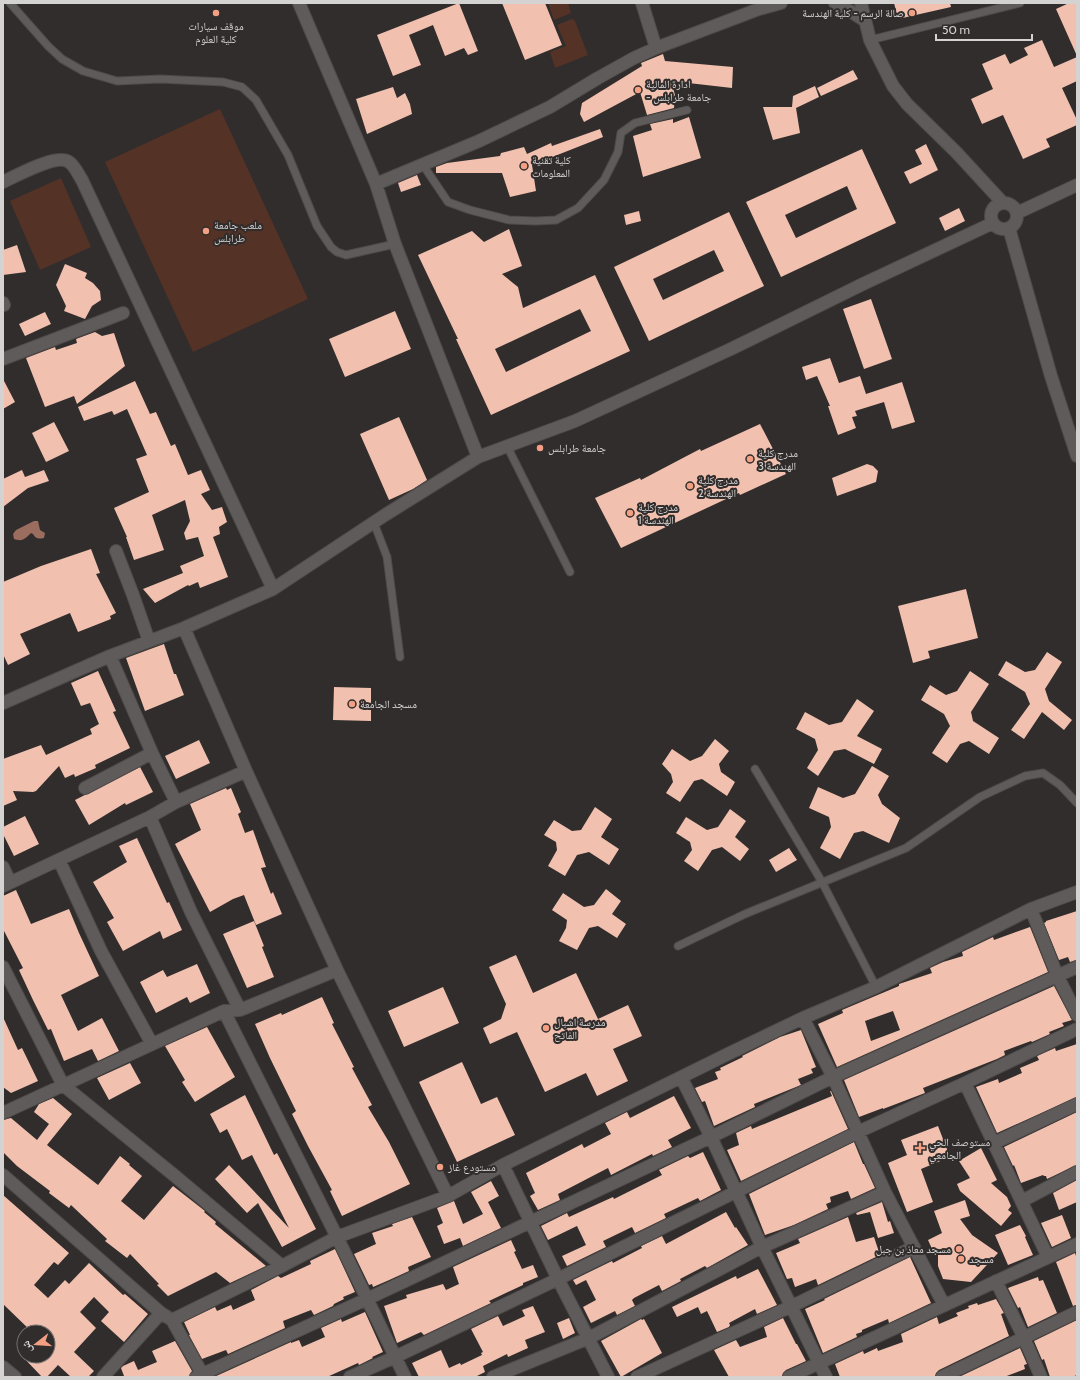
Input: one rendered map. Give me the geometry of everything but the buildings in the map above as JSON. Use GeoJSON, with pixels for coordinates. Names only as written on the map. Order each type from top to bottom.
{"type":"FeatureCollection","features":[{"type":"Feature","properties":{"kind":"street"},"geometry":{"type":"LineString","coordinates":[[299,3],[376,184],[395,244],[478,457]]}},
{"type":"Feature","properties":{"kind":"street"},"geometry":{"type":"LineString","coordinates":[[642,3],[656,48]]}},
{"type":"Feature","properties":{"kind":"street"},"geometry":{"type":"LineString","coordinates":[[376,184],[479,141],[550,107],[634,58],[656,48],[759,9],[781,3]]}},
{"type":"Feature","properties":{"kind":"street"},"geometry":{"type":"LineString","coordinates":[[834,3],[864,20]]}},
{"type":"Feature","properties":{"kind":"street"},"geometry":{"type":"LineString","coordinates":[[861,3],[870,40],[889,79],[907,104],[956,152],[1003,203]]}},
{"type":"Feature","properties":{"kind":"street"},"geometry":{"type":"LineString","coordinates":[[3,182],[40,165],[62,159],[69,162],[82,180],[274,589]]}},
{"type":"Feature","properties":{"kind":"street"},"geometry":{"type":"LineString","coordinates":[[1017,213],[1077,185]]}},
{"type":"Feature","properties":{"kind":"street"},"geometry":{"type":"LineString","coordinates":[[998,204],[1010,204],[1017,213],[1016,222],[1010,228],[999,227],[994,223],[992,212],[998,204]]}},
{"type":"Feature","properties":{"kind":"street"},"geometry":{"type":"LineString","coordinates":[[3,703],[110,656],[184,628],[274,589],[478,457],[582,417],[733,348],[862,284],[994,223]]}},
{"type":"Feature","properties":{"kind":"street"},"geometry":{"type":"LineString","coordinates":[[1010,228],[1051,376],[1077,456]]}},
{"type":"Feature","properties":{"kind":"street"},"geometry":{"type":"LineString","coordinates":[[3,359],[123,313]]}},
{"type":"Feature","properties":{"kind":"street"},"geometry":{"type":"LineString","coordinates":[[116,551],[149,641]]}},
{"type":"Feature","properties":{"kind":"street"},"geometry":{"type":"LineString","coordinates":[[184,628],[246,771],[337,970],[448,1196]]}},
{"type":"Feature","properties":{"kind":"street"},"geometry":{"type":"LineString","coordinates":[[110,656],[152,753],[176,802]]}},
{"type":"Feature","properties":{"kind":"street"},"geometry":{"type":"LineString","coordinates":[[85,788],[152,753]]}},
{"type":"Feature","properties":{"kind":"street"},"geometry":{"type":"LineString","coordinates":[[3,867],[6,884],[150,817],[176,802],[246,771]]}},
{"type":"Feature","properties":{"kind":"street"},"geometry":{"type":"LineString","coordinates":[[150,817],[191,912],[240,1010]]}},
{"type":"Feature","properties":{"kind":"street"},"geometry":{"type":"LineString","coordinates":[[59,860],[101,951],[152,1044]]}},
{"type":"Feature","properties":{"kind":"street"},"geometry":{"type":"LineString","coordinates":[[172,1320],[337,1237],[448,1196],[502,1165],[802,1018],[876,987],[1031,909],[1077,892]]}},
{"type":"Feature","properties":{"kind":"street"},"geometry":{"type":"LineString","coordinates":[[1031,909],[1057,975],[1077,1015]]}},
{"type":"Feature","properties":{"kind":"street"},"geometry":{"type":"LineString","coordinates":[[3,967],[63,1085],[175,1176],[282,1266]]}},
{"type":"Feature","properties":{"kind":"street"},"geometry":{"type":"LineString","coordinates":[[3,1175],[161,1313],[172,1320],[201,1376],[711,1137],[833,1077],[1057,975],[1077,968]]}},
{"type":"Feature","properties":{"kind":"street"},"geometry":{"type":"LineString","coordinates":[[3,1113],[224,1011],[240,1010],[337,970]]}},
{"type":"Feature","properties":{"kind":"street"},"geometry":{"type":"LineString","coordinates":[[224,1011],[405,1377]]}},
{"type":"Feature","properties":{"kind":"street"},"geometry":{"type":"LineString","coordinates":[[802,1018],[833,1077],[886,1192],[944,1305]]}},
{"type":"Feature","properties":{"kind":"street"},"geometry":{"type":"LineString","coordinates":[[350,1377],[558,1279],[858,1132],[1077,1029]]}},
{"type":"Feature","properties":{"kind":"street"},"geometry":{"type":"LineString","coordinates":[[681,1077],[826,1377]]}},
{"type":"Feature","properties":{"kind":"street"},"geometry":{"type":"LineString","coordinates":[[965,1083],[1048,1257]]}},
{"type":"Feature","properties":{"kind":"street"},"geometry":{"type":"LineString","coordinates":[[994,1143],[1077,1104]]}},
{"type":"Feature","properties":{"kind":"street"},"geometry":{"type":"LineString","coordinates":[[502,1165],[608,1377]]}},
{"type":"Feature","properties":{"kind":"street"},"geometry":{"type":"LineString","coordinates":[[1022,1200],[1077,1172]]}},
{"type":"Feature","properties":{"kind":"street"},"geometry":{"type":"LineString","coordinates":[[493,1377],[589,1338],[762,1247],[886,1192]]}},
{"type":"Feature","properties":{"kind":"street"},"geometry":{"type":"LineString","coordinates":[[789,1377],[1077,1244]]}},
{"type":"Feature","properties":{"kind":"street"},"geometry":{"type":"LineString","coordinates":[[637,1377],[792,1306],[914,1247]]}},
{"type":"Feature","properties":{"kind":"street"},"geometry":{"type":"LineString","coordinates":[[996,1281],[1042,1377]]}},
{"type":"Feature","properties":{"kind":"street"},"geometry":{"type":"LineString","coordinates":[[942,1377],[1077,1312]]}},
{"type":"Feature","properties":{"kind":"street"},"geometry":{"type":"LineString","coordinates":[[103,1377],[161,1313]]}},
{"type":"Feature","properties":{"kind":"street"},"geometry":{"type":"LineString","coordinates":[[3,1367],[15,1377]]}},
{"type":"Feature","properties":{"kind":"lane"},"geometry":{"type":"LineString","coordinates":[[10,3],[48,46],[62,58],[83,71],[117,81],[160,80],[223,82],[242,87],[256,100],[288,156],[317,226],[331,247],[337,252],[346,255],[395,244]]}},
{"type":"Feature","properties":{"kind":"lane"},"geometry":{"type":"LineString","coordinates":[[870,40],[1020,3]]}},
{"type":"Feature","properties":{"kind":"lane"},"geometry":{"type":"LineString","coordinates":[[423,165],[448,202],[470,210],[509,220],[556,220],[578,208],[604,180],[618,152],[620,133],[636,123],[687,110]]}},
{"type":"Feature","properties":{"kind":"lane"},"geometry":{"type":"LineString","coordinates":[[508,446],[570,572]]}},
{"type":"Feature","properties":{"kind":"lane"},"geometry":{"type":"LineString","coordinates":[[374,523],[387,557],[400,657]]}},
{"type":"Feature","properties":{"kind":"lane"},"geometry":{"type":"LineString","coordinates":[[755,769],[822,882],[876,987]]}},
{"type":"Feature","properties":{"kind":"lane"},"geometry":{"type":"LineString","coordinates":[[678,946],[745,914],[906,848],[980,797],[1025,776],[1043,773],[1060,785],[1077,803]]}},
{"type":"Feature","properties":{"kind":"shaded area"},"geometry":{"type":"Polygon","coordinates":[[[548,3],[568,3],[571,13],[554,20],[548,3]]]}},
{"type":"Feature","properties":{"kind":"shaded area"},"geometry":{"type":"Polygon","coordinates":[[[572,19],[575,21],[588,55],[555,68],[550,52],[566,46],[557,25],[572,19]]]}},
{"type":"Feature","properties":{"kind":"shaded area","name":"ملعب جامعة طرابلس"},"geometry":{"type":"Polygon","coordinates":[[[220,109],[308,299],[193,352],[105,162],[220,109]]]}},
{"type":"Feature","properties":{"kind":"shaded area"},"geometry":{"type":"Polygon","coordinates":[[[61,178],[91,247],[40,270],[10,201],[61,178]]]}},
{"type":"Feature","properties":{"kind":"shaded area"},"geometry":{"type":"Polygon","coordinates":[[[34,521],[38,521],[40,530],[45,533],[44,538],[37,538],[31,533],[23,539],[14,539],[13,534],[16,530],[34,521]]]}},
{"type":"Feature","properties":{"kind":"place","name":"موقف سيارات كلية العلوم"},"geometry":{"type":"Point","coordinates":[216,13]}},
{"type":"Feature","properties":{"kind":"place","name":"صالة الرسم - كلية الهندسة"},"geometry":{"type":"Point","coordinates":[912,13]}},
{"type":"Feature","properties":{"kind":"place","name":"ادارة المالية - جامعة طرابلس"},"geometry":{"type":"Point","coordinates":[638,90]}},
{"type":"Feature","properties":{"kind":"place","name":"كلية تقنية المعلومات"},"geometry":{"type":"Point","coordinates":[524,166]}},
{"type":"Feature","properties":{"kind":"place","name":"ملعب جامعة طرابلس"},"geometry":{"type":"Point","coordinates":[206,231]}},
{"type":"Feature","properties":{"kind":"place","name":"جامعة طرابلس"},"geometry":{"type":"Point","coordinates":[540,448]}},
{"type":"Feature","properties":{"kind":"place","name":"مدرج كلية الهندسة 3"},"geometry":{"type":"Point","coordinates":[750,459]}},
{"type":"Feature","properties":{"kind":"place","name":"مدرج كلية الهندسة 2"},"geometry":{"type":"Point","coordinates":[690,486]}},
{"type":"Feature","properties":{"kind":"place","name":"مدرج كلية الهندسة 1"},"geometry":{"type":"Point","coordinates":[630,513]}},
{"type":"Feature","properties":{"kind":"place","name":"مسجد الجامعة"},"geometry":{"type":"Point","coordinates":[352,704]}},
{"type":"Feature","properties":{"kind":"place","name":"مدرسة اشبال الفاتح"},"geometry":{"type":"Point","coordinates":[546,1028]}},
{"type":"Feature","properties":{"kind":"place","name":"مستوصف الحي الجامعي"},"geometry":{"type":"Point","coordinates":[920,1148]}},
{"type":"Feature","properties":{"kind":"place","name":"مستودع غاز"},"geometry":{"type":"Point","coordinates":[440,1167]}},
{"type":"Feature","properties":{"kind":"place","name":"مسجد معاذ بن جبل"},"geometry":{"type":"Point","coordinates":[959,1249]}},
{"type":"Feature","properties":{"kind":"place","name":"مسجد"},"geometry":{"type":"Point","coordinates":[961,1259]}}]}
